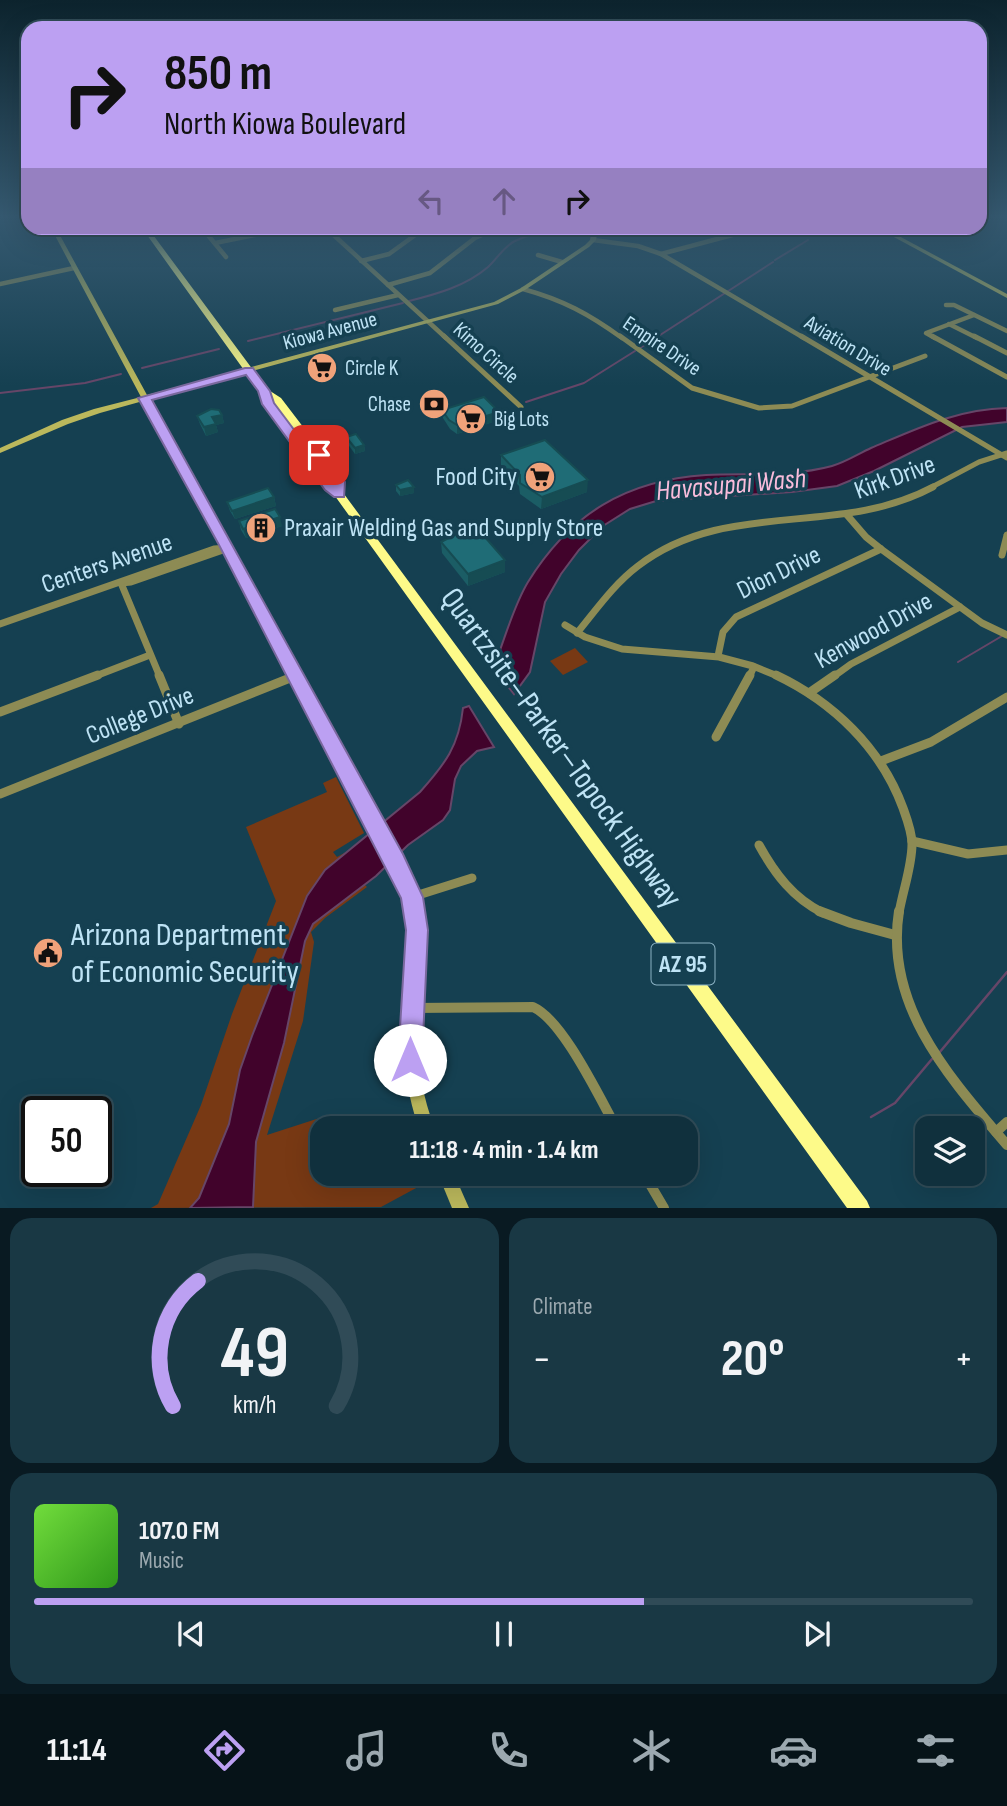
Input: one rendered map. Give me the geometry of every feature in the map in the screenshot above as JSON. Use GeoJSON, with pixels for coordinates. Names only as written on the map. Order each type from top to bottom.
{"type":"FeatureCollection","features":[{"type":"Feature","properties":{"kind":"highway","name":"Quartzsite–Parker–Topock Highway"},"geometry":{"type":"LineString","coordinates":[[178,273],[264,391],[278,400],[319,455],[338,482],[339,494],[860,1208]]}},
{"type":"Feature","properties":{"kind":"main road"},"geometry":{"type":"LineString","coordinates":[[77,273],[228,548],[396,861],[412,897],[417,930],[410,1060],[423,1116]]}},
{"type":"Feature","properties":{"kind":"main road","name":"Kiowa Avenue"},"geometry":{"type":"LineString","coordinates":[[0,451],[65,422],[145,398],[496,303],[546,273]]}},
{"type":"Feature","properties":{"kind":"main road"},"geometry":{"type":"LineString","coordinates":[[965,273],[1007,296]]}},
{"type":"Feature","properties":{"kind":"main road"},"geometry":{"type":"LineString","coordinates":[[451,1186],[461,1208]]}},
{"type":"Feature","properties":{"kind":"street"},"geometry":{"type":"LineString","coordinates":[[0,284],[49,273]]}},
{"type":"Feature","properties":{"kind":"street","name":"Kimo Circle"},"geometry":{"type":"LineString","coordinates":[[375,273],[521,407]]}},
{"type":"Feature","properties":{"kind":"street"},"geometry":{"type":"LineString","coordinates":[[388,285],[429,273]]}},
{"type":"Feature","properties":{"kind":"street","name":"Aviation Drive"},"geometry":{"type":"LineString","coordinates":[[694,273],[1005,455]]}},
{"type":"Feature","properties":{"kind":"street","name":"Empire Drive"},"geometry":{"type":"LineString","coordinates":[[523,289],[573,305],[680,380],[705,393],[759,408],[792,406],[925,356]]}},
{"type":"Feature","properties":{"kind":"street"},"geometry":{"type":"LineString","coordinates":[[335,310],[398,295]]}},
{"type":"Feature","properties":{"kind":"street"},"geometry":{"type":"LineString","coordinates":[[946,305],[954,305],[1007,331]]}},
{"type":"Feature","properties":{"kind":"street"},"geometry":{"type":"LineString","coordinates":[[974,315],[926,333],[1007,377]]}},
{"type":"Feature","properties":{"kind":"street"},"geometry":{"type":"LineString","coordinates":[[949,324],[1007,353]]}},
{"type":"Feature","properties":{"kind":"street","name":"Kirk Drive"},"geometry":{"type":"LineString","coordinates":[[576,633],[636,568],[669,548],[716,529],[740,524],[847,516],[895,504],[923,494],[1005,455]]}},
{"type":"Feature","properties":{"kind":"street"},"geometry":{"type":"LineString","coordinates":[[847,516],[866,537],[960,607],[982,623],[1007,635]]}},
{"type":"Feature","properties":{"kind":"street"},"geometry":{"type":"LineString","coordinates":[[1002,555],[1007,535]]}},
{"type":"Feature","properties":{"kind":"street","name":"Centers Avenue"},"geometry":{"type":"LineString","coordinates":[[0,624],[228,548]]}},
{"type":"Feature","properties":{"kind":"street","name":"Dion Drive"},"geometry":{"type":"LineString","coordinates":[[718,656],[723,632],[736,617],[881,548]]}},
{"type":"Feature","properties":{"kind":"street"},"geometry":{"type":"LineString","coordinates":[[121,583],[179,724]]}},
{"type":"Feature","properties":{"kind":"street","name":"Kenwood Drive"},"geometry":{"type":"LineString","coordinates":[[809,693],[851,664],[960,607]]}},
{"type":"Feature","properties":{"kind":"street"},"geometry":{"type":"LineString","coordinates":[[565,625],[602,644],[631,651],[718,656],[754,667],[809,693],[881,761],[899,800],[912,841],[895,935],[898,967],[906,995],[923,1034],[946,1074],[1007,1145]]}},
{"type":"Feature","properties":{"kind":"street"},"geometry":{"type":"LineString","coordinates":[[0,712],[150,655]]}},
{"type":"Feature","properties":{"kind":"street"},"geometry":{"type":"LineString","coordinates":[[716,737],[754,667]]}},
{"type":"Feature","properties":{"kind":"street","name":"College Drive"},"geometry":{"type":"LineString","coordinates":[[0,794],[295,676]]}},
{"type":"Feature","properties":{"kind":"street"},"geometry":{"type":"LineString","coordinates":[[881,761],[931,743],[1007,697]]}},
{"type":"Feature","properties":{"kind":"street"},"geometry":{"type":"LineString","coordinates":[[912,841],[968,854],[1007,850]]}},
{"type":"Feature","properties":{"kind":"street"},"geometry":{"type":"LineString","coordinates":[[759,845],[771,870],[791,893],[815,911],[850,924],[895,935]]}},
{"type":"Feature","properties":{"kind":"street"},"geometry":{"type":"LineString","coordinates":[[412,897],[472,878]]}},
{"type":"Feature","properties":{"kind":"street"},"geometry":{"type":"LineString","coordinates":[[411,1008],[533,1007],[541,1010],[561,1033],[609,1116]]}},
{"type":"Feature","properties":{"kind":"street"},"geometry":{"type":"LineString","coordinates":[[996,1132],[1007,1122]]}},
{"type":"Feature","properties":{"kind":"street"},"geometry":{"type":"LineString","coordinates":[[651,1186],[664,1208]]}},
{"type":"Feature","properties":{"kind":"shaded area"},"geometry":{"type":"Polygon","coordinates":[[[575,648],[588,662],[563,675],[550,661],[575,648]]]}},
{"type":"Feature","properties":{"kind":"shaded area"},"geometry":{"type":"Polygon","coordinates":[[[336,777],[364,833],[333,852],[337,857],[357,846],[358,878],[367,887],[325,918],[311,932],[314,942],[303,1021],[267,1135],[310,1121],[310,1186],[420,1186],[381,1207],[151,1208],[158,1204],[201,1105],[232,1014],[276,901],[246,827],[327,792],[323,783],[336,777]]]}},
{"type":"Feature","properties":{"kind":"water","name":"Havasupai Wash"},"geometry":{"type":"Polygon","coordinates":[[[1007,408],[1007,422],[962,427],[874,471],[837,486],[792,492],[656,501],[630,509],[603,526],[579,550],[561,574],[545,602],[530,672],[514,694],[496,672],[496,661],[514,610],[544,558],[562,537],[582,520],[626,493],[677,478],[785,473],[832,466],[937,421],[971,412],[1007,408]]]}},
{"type":"Feature","properties":{"kind":"water"},"geometry":{"type":"Polygon","coordinates":[[[469,706],[494,747],[477,751],[461,766],[455,779],[450,810],[443,820],[408,845],[376,876],[313,924],[305,941],[284,1043],[256,1142],[253,1207],[190,1208],[199,1198],[229,1124],[240,1070],[307,896],[325,870],[429,782],[449,754],[458,733],[463,708],[469,706]]]}},
{"type":"Feature","properties":{"kind":"building"},"geometry":{"type":"Polygon","coordinates":[[[325,359],[330,365],[316,369],[312,363],[325,359]]]}},
{"type":"Feature","properties":{"kind":"building"},"geometry":{"type":"Polygon","coordinates":[[[484,397],[499,412],[457,425],[449,420],[442,410],[484,397]]]}},
{"type":"Feature","properties":{"kind":"building"},"geometry":{"type":"Polygon","coordinates":[[[211,409],[219,410],[222,415],[212,417],[216,424],[204,427],[197,416],[211,409]]]}},
{"type":"Feature","properties":{"kind":"building"},"geometry":{"type":"Polygon","coordinates":[[[356,434],[364,445],[355,448],[346,437],[356,434]]]}},
{"type":"Feature","properties":{"kind":"building","name":"Food City"},"geometry":{"type":"Polygon","coordinates":[[[545,440],[588,480],[542,497],[520,483],[520,475],[501,455],[545,440]]]}},
{"type":"Feature","properties":{"kind":"building"},"geometry":{"type":"Polygon","coordinates":[[[408,480],[414,487],[400,490],[396,485],[408,480]]]}},
{"type":"Feature","properties":{"kind":"building"},"geometry":{"type":"Polygon","coordinates":[[[268,488],[274,497],[232,511],[227,502],[268,488]]]}},
{"type":"Feature","properties":{"kind":"building"},"geometry":{"type":"Polygon","coordinates":[[[275,509],[280,517],[243,529],[239,521],[275,509]]]}},
{"type":"Feature","properties":{"kind":"building"},"geometry":{"type":"Polygon","coordinates":[[[477,528],[505,560],[468,574],[441,542],[462,531],[464,533],[477,528]]]}},
{"type":"Feature","properties":{"kind":"waterway"},"geometry":{"type":"LineString","coordinates":[[409,301],[461,284],[480,273]]}},
{"type":"Feature","properties":{"kind":"waterway"},"geometry":{"type":"LineString","coordinates":[[640,348],[755,273]]}},
{"type":"Feature","properties":{"kind":"waterway"},"geometry":{"type":"LineString","coordinates":[[248,341],[403,303]]}},
{"type":"Feature","properties":{"kind":"waterway"},"geometry":{"type":"LineString","coordinates":[[142,368],[219,349]]}},
{"type":"Feature","properties":{"kind":"waterway"},"geometry":{"type":"LineString","coordinates":[[526,402],[584,383],[635,351]]}},
{"type":"Feature","properties":{"kind":"waterway"},"geometry":{"type":"LineString","coordinates":[[0,393],[85,383],[121,374]]}},
{"type":"Feature","properties":{"kind":"waterway"},"geometry":{"type":"LineString","coordinates":[[958,662],[1002,636]]}},
{"type":"Feature","properties":{"kind":"waterway"},"geometry":{"type":"LineString","coordinates":[[939,1053],[1007,972]]}},
{"type":"Feature","properties":{"kind":"waterway"},"geometry":{"type":"LineString","coordinates":[[871,1117],[895,1103],[932,1059]]}},
{"type":"Feature","properties":{"kind":"place","name":"Circle K"},"geometry":{"type":"Point","coordinates":[322,368]}},
{"type":"Feature","properties":{"kind":"place","name":"Chase"},"geometry":{"type":"Point","coordinates":[434,404]}},
{"type":"Feature","properties":{"kind":"place","name":"Big Lots"},"geometry":{"type":"Point","coordinates":[471,419]}},
{"type":"Feature","properties":{"kind":"place","name":"Food City"},"geometry":{"type":"Point","coordinates":[540,477]}},
{"type":"Feature","properties":{"kind":"place","name":"Praxair Welding Gas and Supply Store"},"geometry":{"type":"Point","coordinates":[261,528]}},
{"type":"Feature","properties":{"kind":"place","name":"Arizona Department of Economic Security"},"geometry":{"type":"Point","coordinates":[48,953]}},
{"type":"Feature","properties":{"kind":"route"},"geometry":{"type":"LineString","coordinates":[[319,455],[338,482],[339,494],[330,487],[268,404],[264,391],[249,370],[145,398],[227,545],[405,879],[412,897],[417,930],[410,1060]]}}]}
